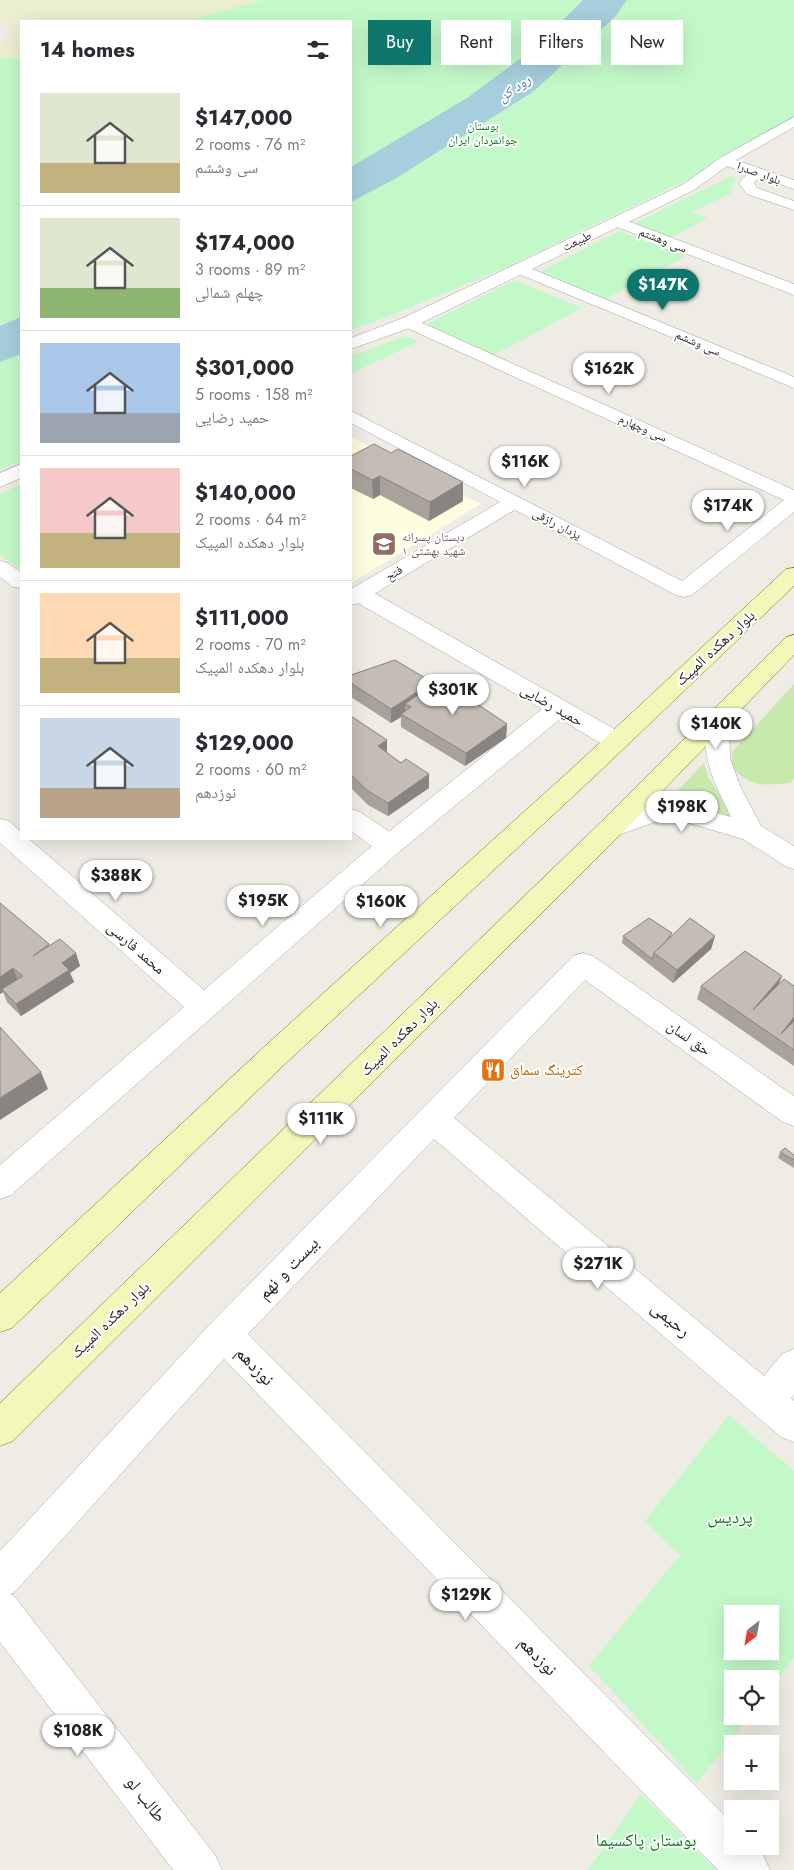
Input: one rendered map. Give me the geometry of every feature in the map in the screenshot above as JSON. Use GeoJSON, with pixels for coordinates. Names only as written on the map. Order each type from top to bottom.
{"type":"FeatureCollection","features":[{"type":"Feature","properties":{"kind":"main road","name":"بلوار دهکده المپیک"},"geometry":{"type":"LineString","coordinates":[[0,1316],[275,1055],[794,574]]}},
{"type":"Feature","properties":{"kind":"main road","name":"بلوار دهکده المپیک"},"geometry":{"type":"LineString","coordinates":[[0,1428],[610,829],[794,642]]}},
{"type":"Feature","properties":{"kind":"street","name":"طبیعت"},"geometry":{"type":"LineString","coordinates":[[352,344],[409,322],[689,187],[725,160],[794,121]]}},
{"type":"Feature","properties":{"kind":"street","name":"بلوار صدرا"},"geometry":{"type":"LineString","coordinates":[[741,151],[759,157]]}},
{"type":"Feature","properties":{"kind":"street","name":"بلوار صدرا"},"geometry":{"type":"LineString","coordinates":[[725,160],[756,173],[794,185]]}},
{"type":"Feature","properties":{"kind":"street"},"geometry":{"type":"LineString","coordinates":[[756,173],[746,183],[752,191],[794,206]]}},
{"type":"Feature","properties":{"kind":"street","name":"سی وهشتم"},"geometry":{"type":"LineString","coordinates":[[617,222],[794,290]]}},
{"type":"Feature","properties":{"kind":"street","name":"سی وششم"},"geometry":{"type":"LineString","coordinates":[[520,269],[794,383]]}},
{"type":"Feature","properties":{"kind":"street","name":"سی وچهارم"},"geometry":{"type":"LineString","coordinates":[[409,322],[794,497]]}},
{"type":"Feature","properties":{"kind":"street","name":"یزدان رازقی"},"geometry":{"type":"LineString","coordinates":[[352,417],[684,590],[794,502]]}},
{"type":"Feature","properties":{"kind":"street"},"geometry":{"type":"LineString","coordinates":[[0,481],[20,471]]}},
{"type":"Feature","properties":{"kind":"street","name":"فتح"},"geometry":{"type":"LineString","coordinates":[[355,596],[514,502]]}},
{"type":"Feature","properties":{"kind":"street"},"geometry":{"type":"LineString","coordinates":[[0,567],[20,581]]}},
{"type":"Feature","properties":{"kind":"street","name":"حمید رضایی"},"geometry":{"type":"LineString","coordinates":[[355,596],[616,741]]}},
{"type":"Feature","properties":{"kind":"street"},"geometry":{"type":"LineString","coordinates":[[0,1184],[390,845],[558,708]]}},
{"type":"Feature","properties":{"kind":"street"},"geometry":{"type":"LineString","coordinates":[[717,720],[718,758],[728,786],[752,832]]}},
{"type":"Feature","properties":{"kind":"street"},"geometry":{"type":"LineString","coordinates":[[610,829],[653,813],[682,812],[752,832],[794,859]]}},
{"type":"Feature","properties":{"kind":"street"},"geometry":{"type":"LineString","coordinates":[[352,819],[390,845]]}},
{"type":"Feature","properties":{"kind":"street","name":"محمد فارسی"},"geometry":{"type":"LineString","coordinates":[[0,828],[204,1008]]}},
{"type":"Feature","properties":{"kind":"street","name":"حق لسان"},"geometry":{"type":"LineString","coordinates":[[584,964],[794,1113]]}},
{"type":"Feature","properties":{"kind":"street","name":"بیست و نهم"},"geometry":{"type":"LineString","coordinates":[[0,1579],[224,1334],[584,964]]}},
{"type":"Feature","properties":{"kind":"street","name":"رحیمی"},"geometry":{"type":"LineString","coordinates":[[433,1118],[794,1424]]}},
{"type":"Feature","properties":{"kind":"street","name":"نوزدهم"},"geometry":{"type":"LineString","coordinates":[[224,1334],[748,1870]]}},
{"type":"Feature","properties":{"kind":"street"},"geometry":{"type":"LineString","coordinates":[[767,1401],[794,1366]]}},
{"type":"Feature","properties":{"kind":"street","name":"طالب لو"},"geometry":{"type":"LineString","coordinates":[[0,1610],[200,1870]]}},
{"type":"Feature","properties":{"kind":"shaded area"},"geometry":{"type":"Polygon","coordinates":[[[0,0],[261,0],[191,20],[20,20],[20,59],[0,58],[0,47],[8,35],[9,26],[0,21],[0,0]]]}},
{"type":"Feature","properties":{"kind":"shaded area","name":"دبستان پسرانه شهید بهشتی ۱"},"geometry":{"type":"Polygon","coordinates":[[[352,438],[481,504],[352,582],[352,438]]]}},
{"type":"Feature","properties":{"kind":"green space","name":"بوستان جوانمردان ایران"},"geometry":{"type":"Polygon","coordinates":[[[261,0],[794,0],[794,119],[703,172],[512,265],[352,330],[352,20],[191,20],[261,0]]]}},
{"type":"Feature","properties":{"kind":"green space"},"geometry":{"type":"Polygon","coordinates":[[[0,58],[20,59],[20,461],[0,470],[0,58]]]}},
{"type":"Feature","properties":{"kind":"green space"},"geometry":{"type":"Polygon","coordinates":[[[731,176],[735,178],[731,193],[692,212],[708,218],[670,238],[635,223],[731,176]]]}},
{"type":"Feature","properties":{"kind":"green space"},"geometry":{"type":"Polygon","coordinates":[[[619,231],[686,256],[604,300],[537,273],[619,231]]]}},
{"type":"Feature","properties":{"kind":"green space"},"geometry":{"type":"Polygon","coordinates":[[[515,280],[582,308],[494,355],[426,324],[515,280]]]}},
{"type":"Feature","properties":{"kind":"green space"},"geometry":{"type":"Polygon","coordinates":[[[405,336],[419,341],[352,374],[352,356],[405,336]]]}},
{"type":"Feature","properties":{"kind":"green space"},"geometry":{"type":"Polygon","coordinates":[[[20,484],[20,569],[0,555],[0,494],[20,484]]]}},
{"type":"Feature","properties":{"kind":"green space"},"geometry":{"type":"Polygon","coordinates":[[[794,684],[794,779],[790,783],[781,784],[759,784],[752,782],[732,768],[732,752],[794,684]]]}},
{"type":"Feature","properties":{"kind":"green space"},"geometry":{"type":"Polygon","coordinates":[[[704,763],[708,777],[736,819],[715,811],[662,807],[704,763]]]}},
{"type":"Feature","properties":{"kind":"green space","name":"پردیس"},"geometry":{"type":"Polygon","coordinates":[[[729,1415],[794,1471],[794,1658],[779,1677],[779,1670],[724,1670],[724,1725],[742,1725],[734,1735],[724,1735],[724,1748],[697,1783],[589,1666],[680,1555],[645,1521],[729,1415]]]}},
{"type":"Feature","properties":{"kind":"green space","name":"بوستان پاکسیما"},"geometry":{"type":"Polygon","coordinates":[[[641,1794],[716,1870],[588,1870],[641,1794]]]}},
{"type":"Feature","properties":{"kind":"water"},"geometry":{"type":"Polygon","coordinates":[[[583,0],[627,0],[611,21],[601,30],[601,20],[563,20],[583,0]]]}},
{"type":"Feature","properties":{"kind":"water","name":"رود کن"},"geometry":{"type":"Polygon","coordinates":[[[521,58],[521,65],[562,65],[534,91],[395,179],[352,201],[352,166],[467,98],[521,58]]]}},
{"type":"Feature","properties":{"kind":"water"},"geometry":{"type":"Polygon","coordinates":[[[20,317],[20,354],[0,362],[0,326],[20,317]]]}},
{"type":"Feature","properties":{"kind":"building"},"geometry":{"type":"Polygon","coordinates":[[[374,444],[391,453],[398,449],[463,482],[430,502],[380,476],[372,480],[352,470],[352,455],[374,444]]]}},
{"type":"Feature","properties":{"kind":"building"},"geometry":{"type":"Polygon","coordinates":[[[395,660],[432,682],[391,709],[352,684],[352,675],[395,660]]]}},
{"type":"Feature","properties":{"kind":"building"},"geometry":{"type":"Polygon","coordinates":[[[440,679],[507,724],[466,753],[401,714],[411,707],[405,704],[440,679]]]}},
{"type":"Feature","properties":{"kind":"building"},"geometry":{"type":"Polygon","coordinates":[[[352,717],[387,740],[378,746],[401,763],[406,759],[429,774],[388,803],[368,791],[352,776],[352,717]]]}},
{"type":"Feature","properties":{"kind":"building"},"geometry":{"type":"Polygon","coordinates":[[[0,903],[49,944],[33,956],[60,939],[76,953],[62,963],[69,970],[16,1004],[2,989],[23,976],[13,968],[0,977],[0,903]]]}},
{"type":"Feature","properties":{"kind":"building"},"geometry":{"type":"Polygon","coordinates":[[[649,918],[672,933],[654,953],[652,959],[623,936],[649,918]]]}},
{"type":"Feature","properties":{"kind":"building"},"geometry":{"type":"Polygon","coordinates":[[[690,918],[715,936],[677,970],[654,953],[690,918]]]}},
{"type":"Feature","properties":{"kind":"building"},"geometry":{"type":"Polygon","coordinates":[[[745,951],[782,976],[753,1010],[784,979],[794,986],[794,1017],[781,1034],[794,1021],[794,1050],[701,986],[745,951]]]}},
{"type":"Feature","properties":{"kind":"building"},"geometry":{"type":"Polygon","coordinates":[[[0,1027],[41,1072],[0,1098],[0,1027]]]}},
{"type":"Feature","properties":{"kind":"building"},"geometry":{"type":"Polygon","coordinates":[[[785,1148],[794,1155],[794,1160],[780,1152],[785,1148]]]}},
{"type":"Feature","properties":{"kind":"place","name":"دبستان پسرانه شهید بهشتی ۱"},"geometry":{"type":"Point","coordinates":[384,544]}},
{"type":"Feature","properties":{"kind":"place","name":"کترینگ سماق"},"geometry":{"type":"Point","coordinates":[493,1070]}}]}
